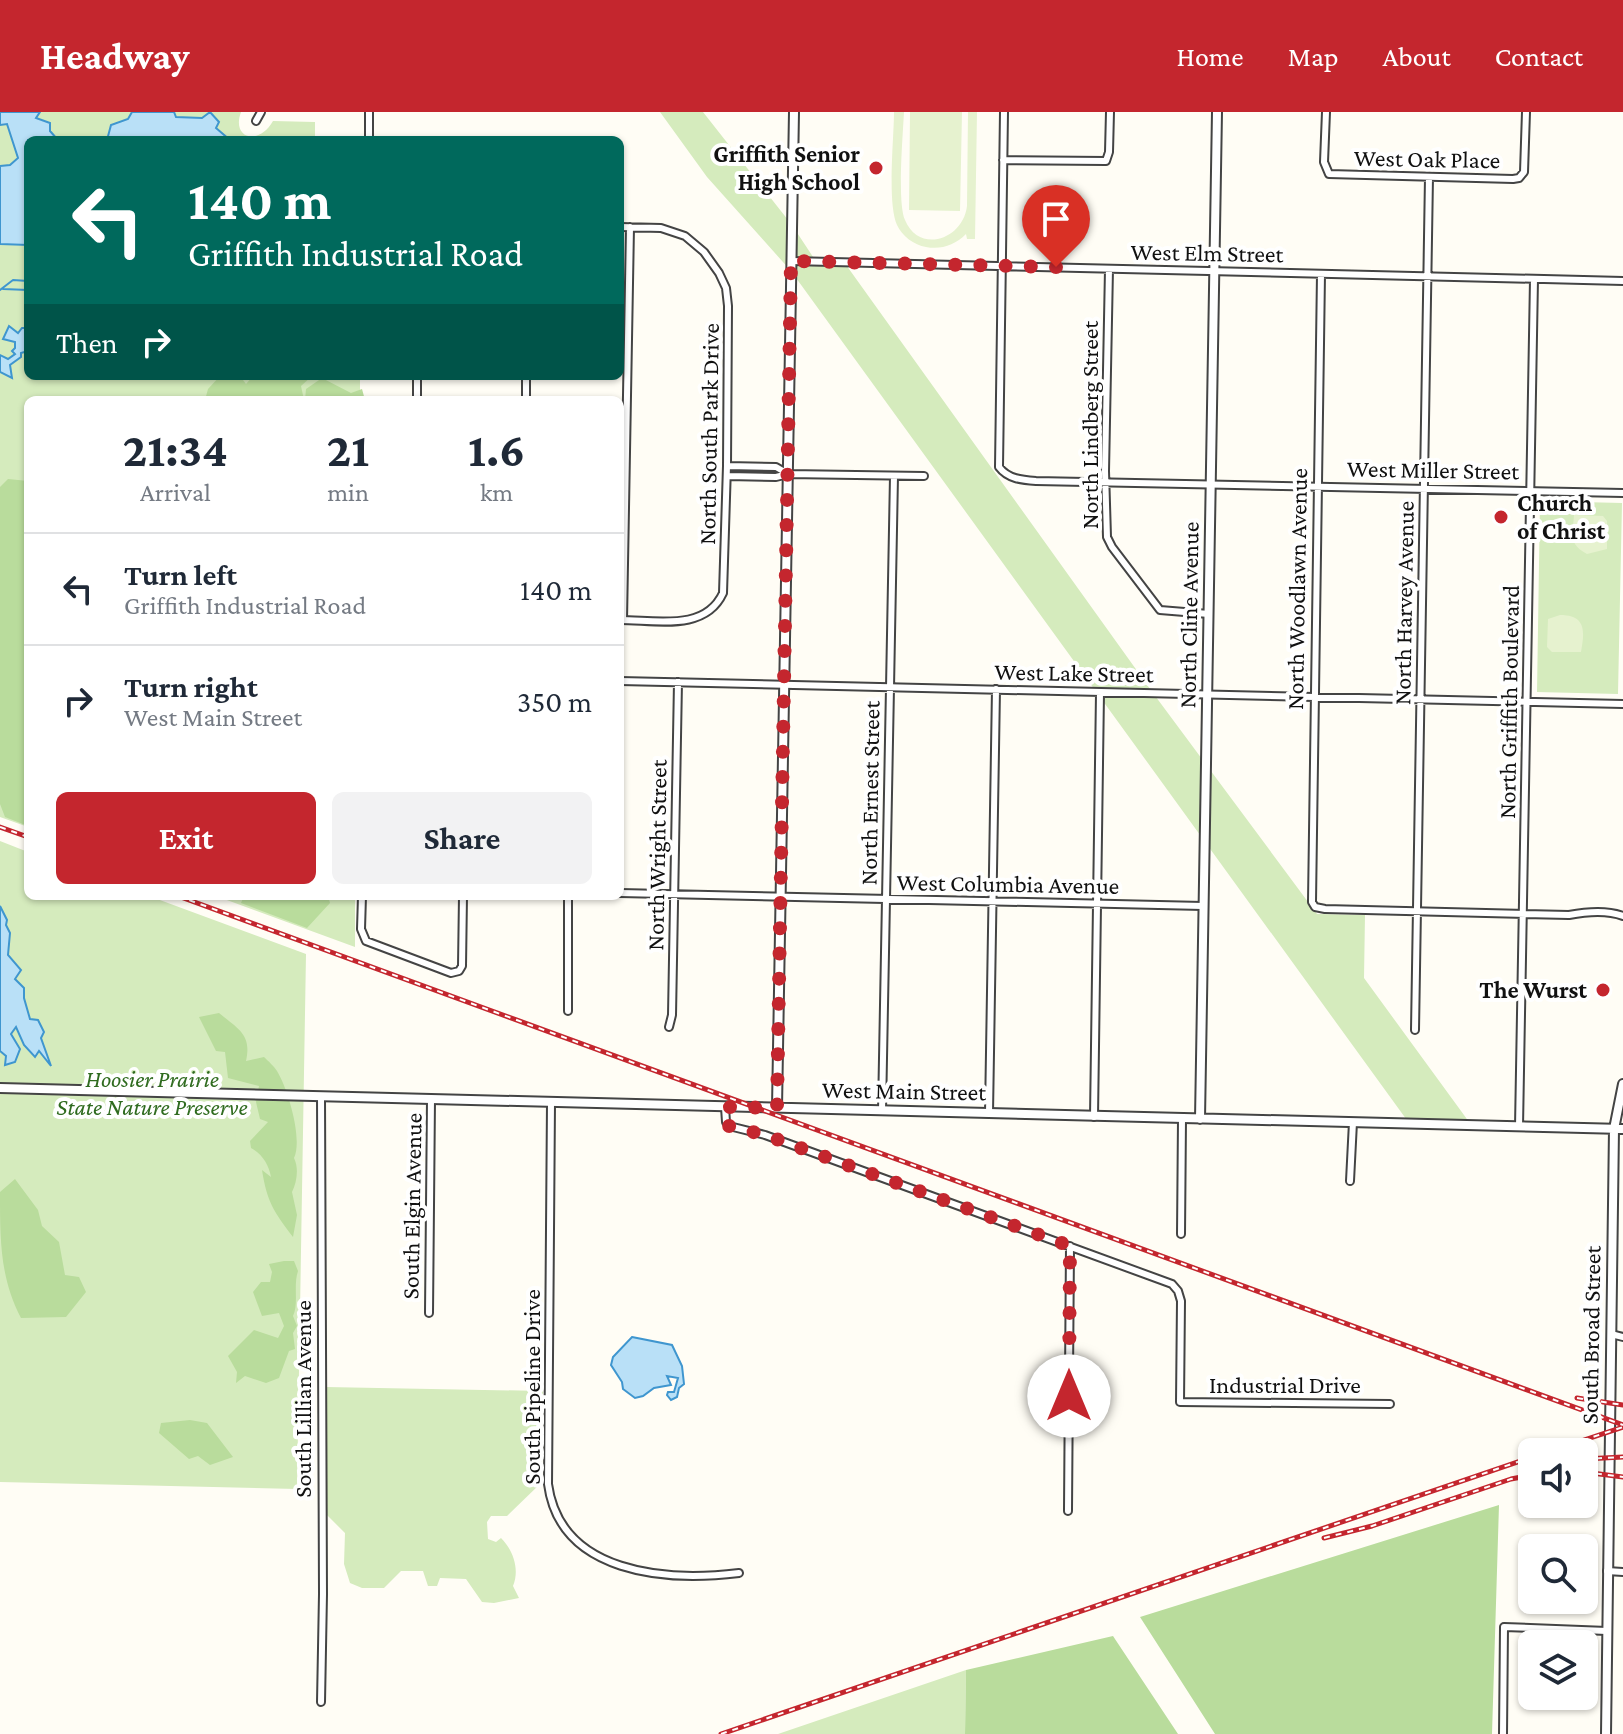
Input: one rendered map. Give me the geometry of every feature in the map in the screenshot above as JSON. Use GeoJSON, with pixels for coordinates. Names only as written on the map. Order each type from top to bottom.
{"type":"FeatureCollection","features":[{"type":"Feature","properties":{"kind":"street"},"geometry":{"type":"LineString","coordinates":[[256,121],[261,112]]}},
{"type":"Feature","properties":{"kind":"street"},"geometry":{"type":"LineString","coordinates":[[369,112],[369,136]]}},
{"type":"Feature","properties":{"kind":"street"},"geometry":{"type":"LineString","coordinates":[[777,1108],[794,112]]}},
{"type":"Feature","properties":{"kind":"street"},"geometry":{"type":"LineString","coordinates":[[1002,266],[1004,112]]}},
{"type":"Feature","properties":{"kind":"street"},"geometry":{"type":"LineString","coordinates":[[1003,160],[1100,162],[1108,159],[1110,112]]}},
{"type":"Feature","properties":{"kind":"street","name":"North Cline Avenue"},"geometry":{"type":"LineString","coordinates":[[1200,1119],[1217,112]]}},
{"type":"Feature","properties":{"kind":"street","name":"West Oak Place"},"geometry":{"type":"LineString","coordinates":[[1326,112],[1324,162],[1329,174],[1513,179],[1523,176],[1526,112]]}},
{"type":"Feature","properties":{"kind":"street","name":"North Harvey Avenue"},"geometry":{"type":"LineString","coordinates":[[1415,1030],[1429,177]]}},
{"type":"Feature","properties":{"kind":"street","name":"North South Park Drive"},"geometry":{"type":"LineString","coordinates":[[624,227],[666,229],[689,239],[704,252],[724,283],[728,306],[723,593],[715,607],[704,616],[689,620],[624,620]]}},
{"type":"Feature","properties":{"kind":"street"},"geometry":{"type":"LineString","coordinates":[[624,522],[630,227]]}},
{"type":"Feature","properties":{"kind":"street","name":"West Elm Street"},"geometry":{"type":"LineString","coordinates":[[791,261],[1623,281]]}},
{"type":"Feature","properties":{"kind":"street","name":"West Miller Street"},"geometry":{"type":"LineString","coordinates":[[1002,266],[999,467],[1004,473],[1022,480],[1623,493]]}},
{"type":"Feature","properties":{"kind":"street","name":"North Lindberg Street"},"geometry":{"type":"LineString","coordinates":[[1109,269],[1108,540],[1154,604],[1166,612],[1209,614]]}},
{"type":"Feature","properties":{"kind":"street","name":"North Woodlawn Avenue"},"geometry":{"type":"LineString","coordinates":[[1321,274],[1311,895],[1313,905],[1325,909],[1417,911]]}},
{"type":"Feature","properties":{"kind":"street","name":"North Griffith Boulevard"},"geometry":{"type":"LineString","coordinates":[[1519,1127],[1534,279]]}},
{"type":"Feature","properties":{"kind":"street"},"geometry":{"type":"LineString","coordinates":[[727,466],[776,467],[788,474]]}},
{"type":"Feature","properties":{"kind":"street"},"geometry":{"type":"LineString","coordinates":[[727,476],[924,476]]}},
{"type":"Feature","properties":{"kind":"street","name":"North Ernest Street"},"geometry":{"type":"LineString","coordinates":[[882,1111],[894,476]]}},
{"type":"Feature","properties":{"kind":"street","name":"West Lake Street"},"geometry":{"type":"LineString","coordinates":[[624,681],[1623,704]]}},
{"type":"Feature","properties":{"kind":"street","name":"North Wright Street"},"geometry":{"type":"LineString","coordinates":[[669,1027],[672,1015],[678,682]]}},
{"type":"Feature","properties":{"kind":"street"},"geometry":{"type":"LineString","coordinates":[[989,1113],[996,689]]}},
{"type":"Feature","properties":{"kind":"street"},"geometry":{"type":"LineString","coordinates":[[1094,1117],[1100,693]]}},
{"type":"Feature","properties":{"kind":"street","name":"West Columbia Avenue"},"geometry":{"type":"LineString","coordinates":[[624,893],[1203,906]]}},
{"type":"Feature","properties":{"kind":"street"},"geometry":{"type":"LineString","coordinates":[[362,900],[361,934],[364,939],[370,944],[449,973],[457,973],[462,966],[463,900]]}},
{"type":"Feature","properties":{"kind":"street"},"geometry":{"type":"LineString","coordinates":[[568,900],[568,1011]]}},
{"type":"Feature","properties":{"kind":"street"},"geometry":{"type":"LineString","coordinates":[[1417,911],[1616,913],[1623,916]]}},
{"type":"Feature","properties":{"kind":"street","name":"South Broad Street"},"geometry":{"type":"LineString","coordinates":[[1606,1734],[1611,1334],[1623,1084]]}},
{"type":"Feature","properties":{"kind":"street","name":"West Main Street"},"geometry":{"type":"LineString","coordinates":[[0,1088],[1619,1129]]}},
{"type":"Feature","properties":{"kind":"street","name":"South Lillian Avenue"},"geometry":{"type":"LineString","coordinates":[[321,1096],[321,1702]]}},
{"type":"Feature","properties":{"kind":"street","name":"South Elgin Avenue"},"geometry":{"type":"LineString","coordinates":[[429,1313],[431,1099]]}},
{"type":"Feature","properties":{"kind":"street","name":"South Pipeline Drive"},"geometry":{"type":"LineString","coordinates":[[551,1103],[548,1484],[554,1510],[577,1543],[621,1566],[681,1576],[739,1573]]}},
{"type":"Feature","properties":{"kind":"street"},"geometry":{"type":"LineString","coordinates":[[725,1107],[729,1126],[765,1135],[1070,1246],[1068,1511]]}},
{"type":"Feature","properties":{"kind":"street"},"geometry":{"type":"LineString","coordinates":[[1181,1234],[1182,1119]]}},
{"type":"Feature","properties":{"kind":"street"},"geometry":{"type":"LineString","coordinates":[[1350,1181],[1353,1122]]}},
{"type":"Feature","properties":{"kind":"street","name":"Industrial Drive"},"geometry":{"type":"LineString","coordinates":[[1070,1246],[1170,1283],[1178,1291],[1181,1301],[1180,1402],[1390,1404]]}},
{"type":"Feature","properties":{"kind":"street"},"geometry":{"type":"LineString","coordinates":[[1611,1334],[1623,1337]]}},
{"type":"Feature","properties":{"kind":"street"},"geometry":{"type":"LineString","coordinates":[[1607,1571],[1623,1572]]}},
{"type":"Feature","properties":{"kind":"street"},"geometry":{"type":"LineString","coordinates":[[1503,1734],[1504,1627],[1607,1631]]}},
{"type":"Feature","properties":{"kind":"green space"},"geometry":{"type":"Polygon","coordinates":[[[0,112],[241,112],[240,128],[248,136],[24,136],[24,380],[360,380],[360,396],[24,396],[24,826],[0,817],[0,112]]]}},
{"type":"Feature","properties":{"kind":"green space"},"geometry":{"type":"Polygon","coordinates":[[[660,112],[703,112],[792,225],[817,263],[844,262],[1153,693],[1317,914],[1365,915],[1364,978],[1472,1126],[1409,1123],[791,271],[707,177],[660,112]]]}},
{"type":"Feature","properties":{"kind":"green space"},"geometry":{"type":"Polygon","coordinates":[[[894,112],[904,112],[901,184],[905,220],[912,231],[930,239],[949,234],[964,218],[967,206],[968,112],[977,112],[975,239],[967,239],[966,234],[948,246],[932,248],[913,242],[899,229],[892,202],[894,112]]]}},
{"type":"Feature","properties":{"kind":"green space"},"geometry":{"type":"Polygon","coordinates":[[[910,112],[962,112],[960,211],[909,210],[910,112]]]}},
{"type":"Feature","properties":{"kind":"green space"},"geometry":{"type":"Polygon","coordinates":[[[273,121],[315,122],[315,136],[254,136],[261,134],[273,121]]]}},
{"type":"Feature","properties":{"kind":"green space"},"geometry":{"type":"Polygon","coordinates":[[[216,380],[243,380],[246,384],[250,380],[308,380],[301,386],[303,396],[206,396],[216,380]]]}},
{"type":"Feature","properties":{"kind":"green space"},"geometry":{"type":"Polygon","coordinates":[[[319,380],[326,380],[351,393],[362,389],[364,396],[305,396],[306,389],[319,380]]]}},
{"type":"Feature","properties":{"kind":"green space"},"geometry":{"type":"Polygon","coordinates":[[[8,479],[24,481],[24,824],[5,817],[0,804],[0,487],[8,479]]]}},
{"type":"Feature","properties":{"kind":"green space"},"geometry":{"type":"Polygon","coordinates":[[[1540,501],[1622,503],[1618,694],[1537,692],[1540,501]]]}},
{"type":"Feature","properties":{"kind":"green space"},"geometry":{"type":"Polygon","coordinates":[[[1574,515],[1603,516],[1607,521],[1607,549],[1587,554],[1576,546],[1573,537],[1574,515]]]}},
{"type":"Feature","properties":{"kind":"green space"},"geometry":{"type":"Polygon","coordinates":[[[1560,615],[1576,618],[1580,622],[1583,632],[1581,652],[1552,652],[1547,647],[1548,619],[1560,615]]]}},
{"type":"Feature","properties":{"kind":"green space","name":"Hoosier Prairie State Nature Preserve"},"geometry":{"type":"Polygon","coordinates":[[[0,841],[24,850],[24,900],[160,900],[306,954],[297,1489],[0,1482],[0,841]]]}},
{"type":"Feature","properties":{"kind":"green space"},"geometry":{"type":"Polygon","coordinates":[[[227,900],[355,900],[355,947],[227,900]]]}},
{"type":"Feature","properties":{"kind":"green space"},"geometry":{"type":"Polygon","coordinates":[[[242,900],[329,900],[330,903],[307,928],[241,903],[242,900]]]}},
{"type":"Feature","properties":{"kind":"green space"},"geometry":{"type":"Polygon","coordinates":[[[219,1013],[245,1038],[246,1061],[264,1057],[274,1067],[290,1101],[297,1139],[294,1158],[297,1175],[292,1192],[297,1215],[293,1237],[269,1199],[262,1170],[271,1177],[267,1164],[251,1148],[250,1141],[268,1122],[260,1119],[256,1102],[259,1086],[228,1078],[225,1052],[216,1051],[199,1017],[219,1013]]]}},
{"type":"Feature","properties":{"kind":"green space"},"geometry":{"type":"Polygon","coordinates":[[[15,1179],[38,1210],[42,1226],[59,1242],[65,1275],[79,1277],[86,1292],[66,1317],[21,1318],[14,1303],[3,1258],[0,1192],[15,1179]]]}},
{"type":"Feature","properties":{"kind":"green space"},"geometry":{"type":"Polygon","coordinates":[[[294,1261],[298,1271],[293,1316],[297,1326],[293,1333],[295,1349],[289,1351],[279,1378],[266,1383],[245,1376],[236,1383],[237,1372],[228,1356],[254,1330],[278,1338],[284,1326],[279,1313],[262,1316],[253,1292],[261,1282],[270,1282],[272,1272],[269,1264],[294,1261]]]}},
{"type":"Feature","properties":{"kind":"green space"},"geometry":{"type":"Polygon","coordinates":[[[326,1387],[543,1391],[541,1483],[507,1516],[491,1516],[487,1522],[488,1539],[496,1542],[501,1538],[512,1554],[516,1573],[513,1586],[519,1598],[482,1602],[466,1579],[440,1578],[437,1586],[428,1586],[423,1571],[401,1571],[384,1588],[362,1588],[350,1583],[344,1564],[345,1533],[326,1514],[326,1387]]]}},
{"type":"Feature","properties":{"kind":"green space"},"geometry":{"type":"Polygon","coordinates":[[[190,1420],[207,1423],[233,1457],[210,1465],[198,1456],[189,1459],[159,1433],[161,1423],[190,1420]]]}},
{"type":"Feature","properties":{"kind":"green space"},"geometry":{"type":"Polygon","coordinates":[[[1499,1505],[1492,1734],[1215,1734],[1140,1617],[1499,1505]]]}},
{"type":"Feature","properties":{"kind":"green space"},"geometry":{"type":"Polygon","coordinates":[[[1113,1636],[1178,1734],[965,1734],[966,1670],[1113,1636]]]}},
{"type":"Feature","properties":{"kind":"green space"},"geometry":{"type":"Polygon","coordinates":[[[966,1670],[965,1734],[778,1734],[966,1670]]]}},
{"type":"Feature","properties":{"kind":"water"},"geometry":{"type":"Polygon","coordinates":[[[0,112],[40,112],[36,118],[50,123],[50,131],[54,136],[24,136],[24,245],[0,244],[0,166],[10,165],[18,158],[7,124],[0,125],[0,112]]]}},
{"type":"Feature","properties":{"kind":"water"},"geometry":{"type":"Polygon","coordinates":[[[132,112],[174,112],[176,117],[202,118],[210,112],[219,122],[216,128],[225,136],[108,136],[111,125],[128,119],[132,112]]]}},
{"type":"Feature","properties":{"kind":"water"},"geometry":{"type":"Polygon","coordinates":[[[9,326],[18,333],[24,328],[24,352],[10,365],[12,378],[0,372],[0,355],[8,359],[15,354],[12,351],[15,342],[3,339],[9,326]]]}},
{"type":"Feature","properties":{"kind":"water"},"geometry":{"type":"Polygon","coordinates":[[[0,906],[10,933],[8,955],[21,970],[15,979],[24,988],[30,1019],[38,1020],[44,1032],[41,1038],[51,1066],[39,1051],[35,1057],[24,1045],[16,1027],[11,1034],[20,1049],[15,1062],[5,1065],[6,1056],[0,1051],[0,906]]]}},
{"type":"Feature","properties":{"kind":"water"},"geometry":{"type":"Polygon","coordinates":[[[632,1337],[672,1345],[682,1366],[684,1384],[679,1388],[677,1397],[671,1400],[667,1395],[674,1392],[678,1378],[667,1376],[671,1385],[654,1388],[643,1396],[635,1398],[623,1389],[611,1365],[613,1357],[632,1337]]]}},
{"type":"Feature","properties":{"kind":"waterway"},"geometry":{"type":"LineString","coordinates":[[0,290],[13,280],[24,281]]}},
{"type":"Feature","properties":{"kind":"waterway"},"geometry":{"type":"LineString","coordinates":[[3,289],[24,290]]}},
{"type":"Feature","properties":{"kind":"railway"},"geometry":{"type":"LineString","coordinates":[[0,827],[24,836]]}},
{"type":"Feature","properties":{"kind":"railway"},"geometry":{"type":"LineString","coordinates":[[189,900],[1623,1425]]}},
{"type":"Feature","properties":{"kind":"railway"},"geometry":{"type":"LineString","coordinates":[[1577,1398],[1623,1405]]}},
{"type":"Feature","properties":{"kind":"railway"},"geometry":{"type":"LineString","coordinates":[[1590,1438],[1623,1427]]}},
{"type":"Feature","properties":{"kind":"railway"},"geometry":{"type":"LineString","coordinates":[[1598,1458],[1623,1457]]}},
{"type":"Feature","properties":{"kind":"railway"},"geometry":{"type":"LineString","coordinates":[[721,1734],[1518,1462]]}},
{"type":"Feature","properties":{"kind":"railway"},"geometry":{"type":"LineString","coordinates":[[1598,1474],[1623,1477]]}},
{"type":"Feature","properties":{"kind":"railway"},"geometry":{"type":"LineString","coordinates":[[1324,1538],[1372,1526],[1518,1478]]}},
{"type":"Feature","properties":{"kind":"place","name":"Griffith Senior High School"},"geometry":{"type":"Point","coordinates":[876,168]}},
{"type":"Feature","properties":{"kind":"place","name":"Church of Christ"},"geometry":{"type":"Point","coordinates":[1501,517]}},
{"type":"Feature","properties":{"kind":"place","name":"The Wurst"},"geometry":{"type":"Point","coordinates":[1603,990]}},
{"type":"Feature","properties":{"kind":"route"},"geometry":{"type":"LineString","coordinates":[[1056,267],[791,261],[777,1108],[725,1107],[725,1118],[729,1126],[765,1135],[1070,1246],[1069,1396]]}}]}
